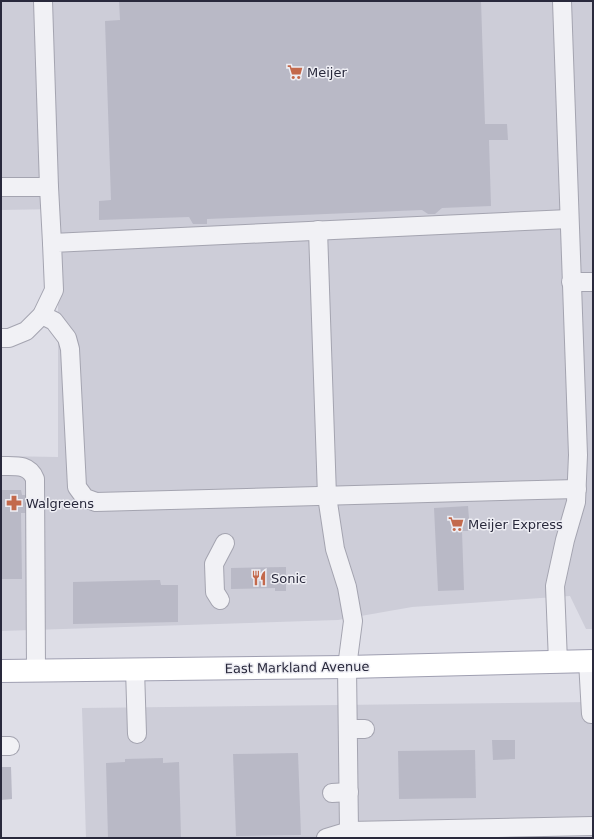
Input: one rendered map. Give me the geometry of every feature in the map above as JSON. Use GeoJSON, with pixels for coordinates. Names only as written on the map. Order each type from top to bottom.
{"type":"FeatureCollection","features":[{"type":"Feature","properties":{"kind":"main road","name":"East Markland Avenue"},"geometry":{"type":"LineString","coordinates":[[1,671],[347,667],[591,661]]}},
{"type":"Feature","properties":{"kind":"lane"},"geometry":{"type":"LineString","coordinates":[[1,338],[9,338],[26,331],[42,315],[54,290],[43,1]]}},
{"type":"Feature","properties":{"kind":"lane"},"geometry":{"type":"LineString","coordinates":[[558,662],[555,586],[565,540],[576,502],[578,455],[562,1]]}},
{"type":"Feature","properties":{"kind":"lane"},"geometry":{"type":"LineString","coordinates":[[1,187],[49,187]]}},
{"type":"Feature","properties":{"kind":"lane"},"geometry":{"type":"LineString","coordinates":[[52,243],[569,219]]}},
{"type":"Feature","properties":{"kind":"lane"},"geometry":{"type":"LineString","coordinates":[[318,230],[327,496],[335,549],[347,587],[353,621],[347,667],[356,729],[341,792],[350,831]]}},
{"type":"Feature","properties":{"kind":"lane"},"geometry":{"type":"LineString","coordinates":[[571,282],[593,282]]}},
{"type":"Feature","properties":{"kind":"lane"},"geometry":{"type":"LineString","coordinates":[[42,315],[54,321],[66,338],[70,349],[77,487],[85,498],[96,502],[577,489]]}},
{"type":"Feature","properties":{"kind":"lane"},"geometry":{"type":"LineString","coordinates":[[1,466],[23,467],[32,472],[35,479],[36,670]]}},
{"type":"Feature","properties":{"kind":"lane"},"geometry":{"type":"LineString","coordinates":[[226,600],[215,592],[214,564],[231,543]]}},
{"type":"Feature","properties":{"kind":"lane"},"geometry":{"type":"LineString","coordinates":[[591,661],[591,714]]}},
{"type":"Feature","properties":{"kind":"lane"},"geometry":{"type":"LineString","coordinates":[[136,669],[137,734]]}},
{"type":"Feature","properties":{"kind":"lane"},"geometry":{"type":"LineString","coordinates":[[326,838],[350,831],[507,823],[593,826]]}},
{"type":"Feature","properties":{"kind":"shaded area"},"geometry":{"type":"Polygon","coordinates":[[[1,1],[593,1],[593,629],[586,629],[570,596],[412,607],[338,620],[1,631],[1,456],[58,457],[58,209],[1,210],[1,1]]]}},
{"type":"Feature","properties":{"kind":"shaded area"},"geometry":{"type":"Polygon","coordinates":[[[593,702],[593,838],[86,838],[82,708],[593,702]]]}},
{"type":"Feature","properties":{"kind":"building","name":"Meijer"},"geometry":{"type":"Polygon","coordinates":[[[119,1],[481,1],[485,124],[507,124],[508,140],[489,140],[491,206],[442,208],[435,214],[428,214],[422,210],[207,219],[207,224],[193,224],[189,217],[99,220],[99,201],[111,200],[105,21],[120,20],[119,1]]]}},
{"type":"Feature","properties":{"kind":"building"},"geometry":{"type":"Polygon","coordinates":[[[1,490],[21,490],[22,495],[31,495],[31,513],[21,513],[22,579],[1,579],[1,490]]]}},
{"type":"Feature","properties":{"kind":"building"},"geometry":{"type":"Polygon","coordinates":[[[468,506],[470,531],[462,531],[464,590],[438,591],[434,508],[468,506]]]}},
{"type":"Feature","properties":{"kind":"building","name":"Sonic"},"geometry":{"type":"Polygon","coordinates":[[[286,567],[286,591],[275,591],[275,588],[231,589],[231,568],[286,567]]]}},
{"type":"Feature","properties":{"kind":"building"},"geometry":{"type":"Polygon","coordinates":[[[160,580],[161,585],[178,585],[178,622],[73,624],[73,582],[160,580]]]}},
{"type":"Feature","properties":{"kind":"building"},"geometry":{"type":"Polygon","coordinates":[[[492,740],[515,740],[515,759],[493,760],[492,740]]]}},
{"type":"Feature","properties":{"kind":"building"},"geometry":{"type":"Polygon","coordinates":[[[475,750],[476,798],[399,799],[398,751],[475,750]]]}},
{"type":"Feature","properties":{"kind":"building"},"geometry":{"type":"Polygon","coordinates":[[[298,753],[301,835],[236,836],[233,754],[298,753]]]}},
{"type":"Feature","properties":{"kind":"building"},"geometry":{"type":"Polygon","coordinates":[[[163,758],[163,763],[179,762],[181,838],[108,838],[106,763],[125,762],[125,759],[163,758]]]}},
{"type":"Feature","properties":{"kind":"building"},"geometry":{"type":"Polygon","coordinates":[[[1,767],[11,767],[12,799],[1,800],[1,767]]]}},
{"type":"Feature","properties":{"kind":"place","name":"Meijer"},"geometry":{"type":"Point","coordinates":[295,72]}},
{"type":"Feature","properties":{"kind":"place","name":"Walgreens"},"geometry":{"type":"Point","coordinates":[14,503]}},
{"type":"Feature","properties":{"kind":"place","name":"Meijer Express"},"geometry":{"type":"Point","coordinates":[456,524]}},
{"type":"Feature","properties":{"kind":"place","name":"Sonic"},"geometry":{"type":"Point","coordinates":[259,578]}}]}
